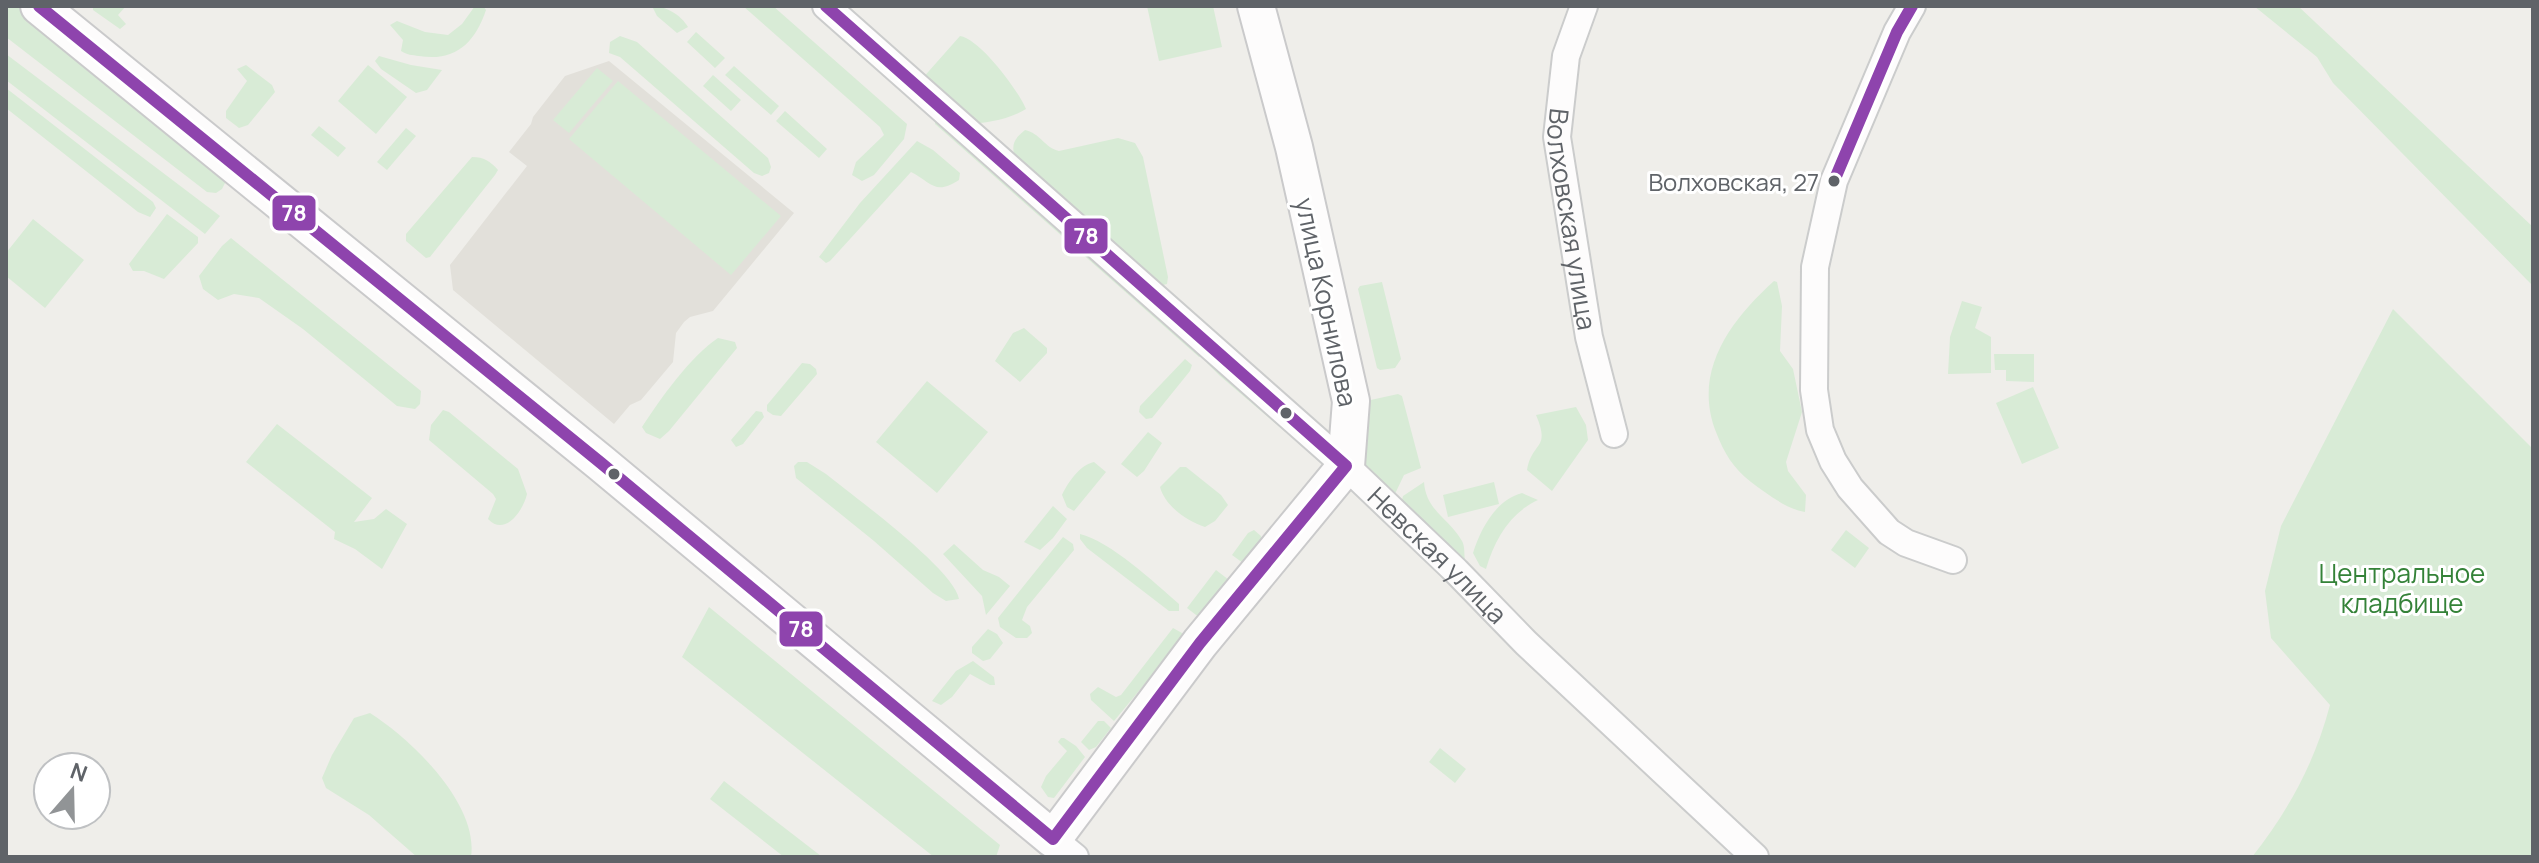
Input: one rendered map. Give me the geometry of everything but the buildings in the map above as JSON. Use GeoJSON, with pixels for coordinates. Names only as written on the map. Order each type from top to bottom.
{"type":"FeatureCollection","features":[{"type":"Feature","properties":{"kind":"street"},"geometry":{"type":"LineString","coordinates":[[39,6],[601,463],[1064,848],[1200,643],[1346,466]]}},
{"type":"Feature","properties":{"kind":"street","name":"Невская улица"},"geometry":{"type":"LineString","coordinates":[[826,6],[1346,466],[1526,643],[1755,857]]}},
{"type":"Feature","properties":{"kind":"street","name":"улица Корнилова"},"geometry":{"type":"LineString","coordinates":[[1256,6],[1294,147],[1351,401],[1346,466]]}},
{"type":"Feature","properties":{"kind":"street","name":"Волховская улица"},"geometry":{"type":"LineString","coordinates":[[1584,6],[1566,56],[1557,137],[1589,337],[1614,434]]}},
{"type":"Feature","properties":{"kind":"street"},"geometry":{"type":"LineString","coordinates":[[1912,6],[1897,32],[1834,181],[1815,267],[1814,390],[1820,430],[1833,461],[1850,488],[1889,532],[1906,543],[1953,560]]}},
{"type":"Feature","properties":{"kind":"shaded area"},"geometry":{"type":"Polygon","coordinates":[[[609,61],[794,213],[713,311],[690,317],[684,322],[676,333],[673,362],[641,400],[630,405],[614,424],[453,290],[450,265],[527,166],[509,152],[533,117],[565,76],[609,61]]]}},
{"type":"Feature","properties":{"kind":"green space"},"geometry":{"type":"Polygon","coordinates":[[[6,6],[28,6],[228,177],[222,189],[216,193],[207,192],[6,37],[6,6]]]}},
{"type":"Feature","properties":{"kind":"green space"},"geometry":{"type":"Polygon","coordinates":[[[93,6],[126,6],[118,15],[126,24],[120,29],[93,10],[93,6]]]}},
{"type":"Feature","properties":{"kind":"green space"},"geometry":{"type":"Polygon","coordinates":[[[475,6],[483,6],[486,10],[476,32],[462,48],[443,56],[410,55],[401,51],[403,40],[390,25],[397,21],[425,32],[448,35],[462,24],[475,6]]]}},
{"type":"Feature","properties":{"kind":"green space"},"geometry":{"type":"Polygon","coordinates":[[[652,6],[673,12],[688,27],[677,33],[657,16],[652,6]]]}},
{"type":"Feature","properties":{"kind":"green space"},"geometry":{"type":"Polygon","coordinates":[[[743,6],[773,6],[907,124],[904,139],[874,175],[862,181],[852,175],[856,162],[884,135],[880,127],[743,6]]]}},
{"type":"Feature","properties":{"kind":"green space"},"geometry":{"type":"Polygon","coordinates":[[[1147,6],[1213,6],[1222,47],[1159,61],[1147,6]]]}},
{"type":"Feature","properties":{"kind":"green space"},"geometry":{"type":"Polygon","coordinates":[[[2254,6],[2298,6],[2533,227],[2533,286],[2333,83],[2317,57],[2254,6]]]}},
{"type":"Feature","properties":{"kind":"green space"},"geometry":{"type":"Polygon","coordinates":[[[696,32],[725,58],[715,68],[687,42],[696,32]]]}},
{"type":"Feature","properties":{"kind":"green space"},"geometry":{"type":"Polygon","coordinates":[[[620,36],[637,42],[768,158],[769,173],[762,176],[754,173],[620,57],[609,53],[610,42],[620,36]]]}},
{"type":"Feature","properties":{"kind":"green space"},"geometry":{"type":"Polygon","coordinates":[[[960,36],[988,55],[1026,109],[997,120],[967,124],[921,80],[960,36]]]}},
{"type":"Feature","properties":{"kind":"green space"},"geometry":{"type":"Polygon","coordinates":[[[6,54],[220,216],[205,234],[6,80],[6,54]]]}},
{"type":"Feature","properties":{"kind":"green space"},"geometry":{"type":"Polygon","coordinates":[[[379,56],[442,70],[427,90],[416,93],[381,69],[375,61],[379,56]]]}},
{"type":"Feature","properties":{"kind":"green space"},"geometry":{"type":"Polygon","coordinates":[[[246,65],[272,85],[275,92],[248,125],[239,128],[226,118],[226,111],[247,81],[237,69],[246,65]]]}},
{"type":"Feature","properties":{"kind":"green space"},"geometry":{"type":"Polygon","coordinates":[[[368,65],[407,97],[376,134],[338,101],[368,65]]]}},
{"type":"Feature","properties":{"kind":"green space"},"geometry":{"type":"Polygon","coordinates":[[[734,66],[779,106],[771,115],[725,75],[734,66]]]}},
{"type":"Feature","properties":{"kind":"green space"},"geometry":{"type":"Polygon","coordinates":[[[597,68],[613,81],[569,133],[553,120],[597,68]]]}},
{"type":"Feature","properties":{"kind":"green space"},"geometry":{"type":"Polygon","coordinates":[[[713,75],[741,100],[731,111],[703,86],[713,75]]]}},
{"type":"Feature","properties":{"kind":"green space"},"geometry":{"type":"Polygon","coordinates":[[[618,81],[781,216],[731,275],[569,139],[618,81]]]}},
{"type":"Feature","properties":{"kind":"green space"},"geometry":{"type":"Polygon","coordinates":[[[6,88],[153,202],[156,208],[150,217],[138,212],[6,108],[6,88]]]}},
{"type":"Feature","properties":{"kind":"green space"},"geometry":{"type":"Polygon","coordinates":[[[785,111],[827,149],[819,158],[776,121],[785,111]]]}},
{"type":"Feature","properties":{"kind":"green space"},"geometry":{"type":"Polygon","coordinates":[[[935,117],[1204,355],[1199,357],[935,124],[935,117]]]}},
{"type":"Feature","properties":{"kind":"green space"},"geometry":{"type":"Polygon","coordinates":[[[319,126],[346,148],[338,157],[311,135],[319,126]]]}},
{"type":"Feature","properties":{"kind":"green space"},"geometry":{"type":"Polygon","coordinates":[[[406,128],[416,136],[387,170],[377,162],[406,128]]]}},
{"type":"Feature","properties":{"kind":"green space"},"geometry":{"type":"Polygon","coordinates":[[[1025,130],[1059,151],[1118,138],[1135,143],[1143,157],[1167,284],[1159,286],[1015,158],[1014,142],[1025,130]]]}},
{"type":"Feature","properties":{"kind":"green space"},"geometry":{"type":"Polygon","coordinates":[[[917,141],[960,173],[959,180],[939,187],[911,172],[826,263],[819,257],[860,203],[917,141]]]}},
{"type":"Feature","properties":{"kind":"green space"},"geometry":{"type":"Polygon","coordinates":[[[472,157],[486,160],[498,170],[430,257],[426,258],[406,241],[406,234],[472,157]]]}},
{"type":"Feature","properties":{"kind":"green space"},"geometry":{"type":"Polygon","coordinates":[[[167,214],[198,237],[198,243],[164,279],[144,271],[133,271],[129,264],[167,214]]]}},
{"type":"Feature","properties":{"kind":"green space"},"geometry":{"type":"Polygon","coordinates":[[[33,219],[84,260],[45,308],[6,276],[6,253],[33,219]]]}},
{"type":"Feature","properties":{"kind":"green space"},"geometry":{"type":"Polygon","coordinates":[[[231,238],[421,391],[420,404],[415,409],[397,406],[303,329],[259,298],[234,294],[218,300],[203,289],[199,276],[231,238]]]}},
{"type":"Feature","properties":{"kind":"green space"},"geometry":{"type":"Polygon","coordinates":[[[1774,281],[1777,282],[1782,306],[1780,351],[1793,369],[1802,412],[1786,462],[1788,471],[1806,495],[1805,512],[1776,500],[1739,471],[1722,447],[1710,410],[1712,368],[1720,348],[1743,312],[1774,281]]]}},
{"type":"Feature","properties":{"kind":"green space"},"geometry":{"type":"Polygon","coordinates":[[[1382,282],[1401,359],[1395,368],[1380,370],[1358,289],[1382,282]]]}},
{"type":"Feature","properties":{"kind":"green space"},"geometry":{"type":"Polygon","coordinates":[[[1962,301],[1982,307],[1975,328],[1991,337],[1991,373],[1948,374],[1950,337],[1962,301]]]}},
{"type":"Feature","properties":{"kind":"green space","name":"Центральное кладбище"},"geometry":{"type":"Polygon","coordinates":[[[2393,309],[2533,449],[2533,857],[2252,857],[2299,785],[2317,746],[2330,705],[2271,638],[2265,591],[2281,526],[2393,309]]]}},
{"type":"Feature","properties":{"kind":"green space"},"geometry":{"type":"Polygon","coordinates":[[[1024,328],[1047,348],[1047,353],[1020,382],[995,361],[1013,333],[1024,328]]]}},
{"type":"Feature","properties":{"kind":"green space"},"geometry":{"type":"Polygon","coordinates":[[[718,338],[735,342],[737,348],[669,431],[660,439],[646,433],[642,427],[667,391],[697,356],[718,338]]]}},
{"type":"Feature","properties":{"kind":"green space"},"geometry":{"type":"Polygon","coordinates":[[[1994,354],[2034,354],[2034,382],[2006,381],[2006,370],[1995,370],[1994,354]]]}},
{"type":"Feature","properties":{"kind":"green space"},"geometry":{"type":"Polygon","coordinates":[[[1206,357],[1330,456],[1325,466],[1220,376],[1207,363],[1206,357]]]}},
{"type":"Feature","properties":{"kind":"green space"},"geometry":{"type":"Polygon","coordinates":[[[1185,359],[1192,365],[1190,371],[1152,418],[1146,419],[1139,412],[1140,406],[1185,359]]]}},
{"type":"Feature","properties":{"kind":"green space"},"geometry":{"type":"Polygon","coordinates":[[[802,363],[810,364],[817,374],[781,416],[773,415],[767,411],[767,405],[802,363]]]}},
{"type":"Feature","properties":{"kind":"green space"},"geometry":{"type":"Polygon","coordinates":[[[927,381],[988,432],[937,493],[876,442],[927,381]]]}},
{"type":"Feature","properties":{"kind":"green space"},"geometry":{"type":"Polygon","coordinates":[[[2033,387],[2059,448],[2022,464],[1996,403],[2033,387]]]}},
{"type":"Feature","properties":{"kind":"green space"},"geometry":{"type":"Polygon","coordinates":[[[1398,394],[1402,396],[1421,468],[1404,475],[1393,498],[1354,457],[1357,403],[1398,394]]]}},
{"type":"Feature","properties":{"kind":"green space"},"geometry":{"type":"Polygon","coordinates":[[[1576,407],[1586,425],[1588,440],[1552,491],[1527,470],[1542,434],[1536,415],[1576,407]]]}},
{"type":"Feature","properties":{"kind":"green space"},"geometry":{"type":"Polygon","coordinates":[[[443,410],[518,469],[527,494],[522,508],[507,523],[494,524],[488,519],[496,499],[493,494],[429,440],[431,425],[443,410]]]}},
{"type":"Feature","properties":{"kind":"green space"},"geometry":{"type":"Polygon","coordinates":[[[756,411],[762,412],[764,417],[743,444],[736,447],[731,440],[756,411]]]}},
{"type":"Feature","properties":{"kind":"green space"},"geometry":{"type":"Polygon","coordinates":[[[277,424],[372,498],[354,522],[374,519],[386,509],[407,524],[382,569],[355,549],[334,539],[335,532],[246,462],[277,424]]]}},
{"type":"Feature","properties":{"kind":"green space"},"geometry":{"type":"Polygon","coordinates":[[[1148,432],[1162,443],[1137,477],[1121,464],[1148,432]]]}},
{"type":"Feature","properties":{"kind":"green space"},"geometry":{"type":"Polygon","coordinates":[[[798,462],[807,462],[826,474],[901,534],[940,570],[959,599],[946,601],[933,593],[796,478],[794,466],[798,462]]]}},
{"type":"Feature","properties":{"kind":"green space"},"geometry":{"type":"Polygon","coordinates":[[[1094,462],[1106,472],[1074,511],[1067,507],[1062,495],[1075,475],[1094,462]]]}},
{"type":"Feature","properties":{"kind":"green space"},"geometry":{"type":"Polygon","coordinates":[[[1180,467],[1186,467],[1221,495],[1228,505],[1215,521],[1205,527],[1178,512],[1160,487],[1180,467]]]}},
{"type":"Feature","properties":{"kind":"green space"},"geometry":{"type":"Polygon","coordinates":[[[1424,482],[1433,507],[1463,543],[1465,560],[1457,565],[1399,512],[1403,496],[1424,482]]]}},
{"type":"Feature","properties":{"kind":"green space"},"geometry":{"type":"Polygon","coordinates":[[[1494,482],[1499,504],[1448,517],[1443,495],[1494,482]]]}},
{"type":"Feature","properties":{"kind":"green space"},"geometry":{"type":"Polygon","coordinates":[[[1522,493],[1538,500],[1519,512],[1499,537],[1486,569],[1480,566],[1473,553],[1485,525],[1497,508],[1522,493]]]}},
{"type":"Feature","properties":{"kind":"green space"},"geometry":{"type":"Polygon","coordinates":[[[1053,506],[1067,519],[1053,538],[1040,550],[1024,542],[1053,506]]]}},
{"type":"Feature","properties":{"kind":"green space"},"geometry":{"type":"Polygon","coordinates":[[[1254,530],[1261,536],[1261,543],[1243,563],[1232,555],[1248,533],[1254,530]]]}},
{"type":"Feature","properties":{"kind":"green space"},"geometry":{"type":"Polygon","coordinates":[[[1846,530],[1869,548],[1855,568],[1831,550],[1846,530]]]}},
{"type":"Feature","properties":{"kind":"green space"},"geometry":{"type":"Polygon","coordinates":[[[1080,534],[1105,545],[1132,564],[1179,604],[1179,611],[1169,611],[1087,548],[1080,534]]]}},
{"type":"Feature","properties":{"kind":"green space"},"geometry":{"type":"Polygon","coordinates":[[[1063,537],[1073,544],[1074,550],[1027,607],[1022,620],[1030,626],[1032,633],[1027,638],[1016,638],[1000,627],[998,618],[1063,537]]]}},
{"type":"Feature","properties":{"kind":"green space"},"geometry":{"type":"Polygon","coordinates":[[[954,544],[983,570],[1010,586],[986,615],[982,596],[943,554],[954,544]]]}},
{"type":"Feature","properties":{"kind":"green space"},"geometry":{"type":"Polygon","coordinates":[[[1216,570],[1229,580],[1200,618],[1187,608],[1216,570]]]}},
{"type":"Feature","properties":{"kind":"green space"},"geometry":{"type":"Polygon","coordinates":[[[709,607],[1000,845],[996,857],[934,857],[682,657],[709,607]]]}},
{"type":"Feature","properties":{"kind":"green space"},"geometry":{"type":"Polygon","coordinates":[[[1173,628],[1182,633],[1182,639],[1114,721],[1091,700],[1090,694],[1098,687],[1116,697],[1121,695],[1173,628]]]}},
{"type":"Feature","properties":{"kind":"green space"},"geometry":{"type":"Polygon","coordinates":[[[988,629],[997,634],[1003,643],[990,659],[983,661],[972,653],[972,647],[988,629]]]}},
{"type":"Feature","properties":{"kind":"green space"},"geometry":{"type":"Polygon","coordinates":[[[973,661],[994,677],[995,685],[970,674],[952,697],[941,705],[932,701],[956,671],[973,661]]]}},
{"type":"Feature","properties":{"kind":"green space"},"geometry":{"type":"Polygon","coordinates":[[[370,713],[404,739],[439,775],[464,816],[471,837],[471,857],[417,857],[369,815],[326,788],[322,778],[332,755],[354,718],[370,713]]]}},
{"type":"Feature","properties":{"kind":"green space"},"geometry":{"type":"Polygon","coordinates":[[[1098,721],[1104,721],[1111,728],[1096,747],[1089,750],[1081,742],[1098,721]]]}},
{"type":"Feature","properties":{"kind":"green space"},"geometry":{"type":"Polygon","coordinates":[[[1061,738],[1076,746],[1085,757],[1054,798],[1048,797],[1041,787],[1067,751],[1058,742],[1061,738]]]}},
{"type":"Feature","properties":{"kind":"green space"},"geometry":{"type":"Polygon","coordinates":[[[1440,748],[1466,769],[1455,783],[1429,762],[1440,748]]]}},
{"type":"Feature","properties":{"kind":"green space"},"geometry":{"type":"Polygon","coordinates":[[[724,781],[821,856],[784,857],[710,799],[724,781]]]}},
{"type":"Feature","properties":{"kind":"transit line","name":"78"},"geometry":{"type":"LineString","coordinates":[[39,6],[601,463],[1053,839]]}},
{"type":"Feature","properties":{"kind":"transit line","name":"78"},"geometry":{"type":"LineString","coordinates":[[826,6],[1346,466]]}},
{"type":"Feature","properties":{"kind":"transit line","name":"78"},"geometry":{"type":"LineString","coordinates":[[1834,181],[1897,32],[1912,6]]}},
{"type":"Feature","properties":{"kind":"transit line","name":"78"},"geometry":{"type":"LineString","coordinates":[[1053,839],[1200,643],[1346,466]]}},
{"type":"Feature","properties":{"kind":"place","name":"Волховская, 27"},"geometry":{"type":"Point","coordinates":[1834,181]}}]}
